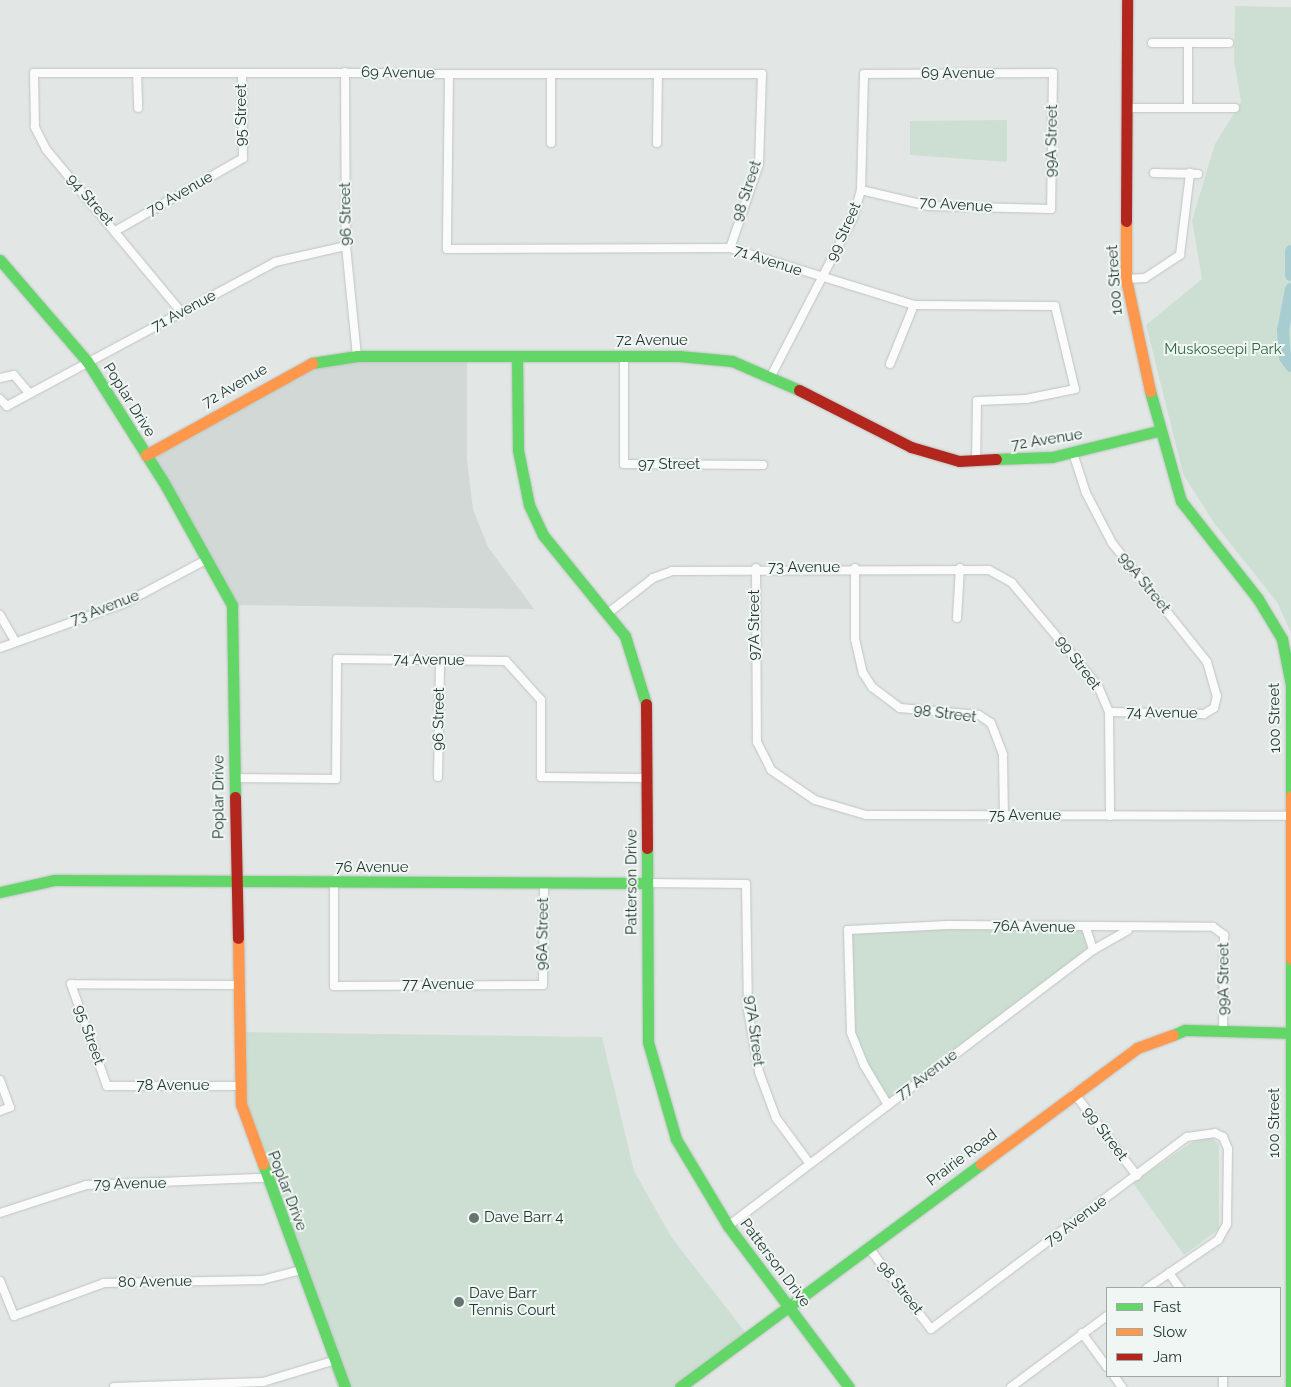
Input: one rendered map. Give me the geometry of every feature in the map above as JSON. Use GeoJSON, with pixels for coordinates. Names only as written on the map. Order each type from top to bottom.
{"type":"FeatureCollection","features":[{"type":"Feature","properties":{"kind":"street","name":"100 Street"},"geometry":{"type":"LineString","coordinates":[[1127,0],[1126,279],[1158,431],[1180,501],[1258,599],[1282,639],[1291,684],[1291,1387]]}},
{"type":"Feature","properties":{"kind":"street"},"geometry":{"type":"LineString","coordinates":[[1152,43],[1229,43]]}},
{"type":"Feature","properties":{"kind":"street"},"geometry":{"type":"LineString","coordinates":[[1188,43],[1188,108]]}},
{"type":"Feature","properties":{"kind":"street","name":"96 Street"},"geometry":{"type":"LineString","coordinates":[[345,72],[346,246],[357,356]]}},
{"type":"Feature","properties":{"kind":"street","name":"69 Avenue"},"geometry":{"type":"LineString","coordinates":[[34,73],[762,74]]}},
{"type":"Feature","properties":{"kind":"street","name":"94 Street"},"geometry":{"type":"LineString","coordinates":[[34,73],[36,127],[46,149],[117,230],[182,312]]}},
{"type":"Feature","properties":{"kind":"street"},"geometry":{"type":"LineString","coordinates":[[137,73],[138,108]]}},
{"type":"Feature","properties":{"kind":"street","name":"95 Street"},"geometry":{"type":"LineString","coordinates":[[242,73],[243,158]]}},
{"type":"Feature","properties":{"kind":"street","name":"69 Avenue"},"geometry":{"type":"LineString","coordinates":[[864,74],[1053,73]]}},
{"type":"Feature","properties":{"kind":"street","name":"99A Street"},"geometry":{"type":"LineString","coordinates":[[1051,209],[1053,73]]}},
{"type":"Feature","properties":{"kind":"street","name":"71 Avenue"},"geometry":{"type":"LineString","coordinates":[[449,74],[447,249],[730,248],[822,280],[914,305],[1055,306],[1075,389],[1026,399],[977,401],[976,462]]}},
{"type":"Feature","properties":{"kind":"street"},"geometry":{"type":"LineString","coordinates":[[551,74],[551,143]]}},
{"type":"Feature","properties":{"kind":"street","name":"98 Street"},"geometry":{"type":"LineString","coordinates":[[730,248],[760,164],[762,74]]}},
{"type":"Feature","properties":{"kind":"street","name":"99 Street"},"geometry":{"type":"LineString","coordinates":[[771,376],[853,218],[861,190],[864,74]]}},
{"type":"Feature","properties":{"kind":"street"},"geometry":{"type":"LineString","coordinates":[[657,143],[658,75]]}},
{"type":"Feature","properties":{"kind":"street"},"geometry":{"type":"LineString","coordinates":[[1127,108],[1234,108]]}},
{"type":"Feature","properties":{"kind":"street","name":"70 Avenue"},"geometry":{"type":"LineString","coordinates":[[117,230],[243,158]]}},
{"type":"Feature","properties":{"kind":"street"},"geometry":{"type":"LineString","coordinates":[[1154,173],[1198,174]]}},
{"type":"Feature","properties":{"kind":"street"},"geometry":{"type":"LineString","coordinates":[[1126,279],[1145,278],[1180,255],[1190,173]]}},
{"type":"Feature","properties":{"kind":"street","name":"70 Avenue"},"geometry":{"type":"LineString","coordinates":[[861,190],[929,206],[1051,209]]}},
{"type":"Feature","properties":{"kind":"street","name":"71 Avenue"},"geometry":{"type":"LineString","coordinates":[[0,399],[7,406],[29,392],[274,262],[346,246]]}},
{"type":"Feature","properties":{"kind":"street","name":"Poplar Drive"},"geometry":{"type":"LineString","coordinates":[[0,260],[87,361],[146,455],[232,605],[235,778],[235,985],[239,1086],[264,1178],[345,1387]]}},
{"type":"Feature","properties":{"kind":"street"},"geometry":{"type":"LineString","coordinates":[[890,364],[914,305]]}},
{"type":"Feature","properties":{"kind":"street","name":"72 Avenue"},"geometry":{"type":"LineString","coordinates":[[146,455],[306,364],[357,356],[624,356],[716,359],[771,376],[924,453],[976,462],[1072,453],[1158,431]]}},
{"type":"Feature","properties":{"kind":"street","name":"Patterson Drive"},"geometry":{"type":"LineString","coordinates":[[517,356],[518,450],[529,505],[543,535],[625,636],[646,694],[648,1042],[662,1099],[676,1139],[728,1226],[849,1387]]}},
{"type":"Feature","properties":{"kind":"street","name":"97 Street"},"geometry":{"type":"LineString","coordinates":[[624,356],[624,464],[763,465]]}},
{"type":"Feature","properties":{"kind":"street"},"geometry":{"type":"LineString","coordinates":[[0,378],[14,376],[29,392]]}},
{"type":"Feature","properties":{"kind":"street","name":"99A Street"},"geometry":{"type":"LineString","coordinates":[[1072,453],[1086,493],[1112,543],[1207,662],[1217,696],[1214,708]]}},
{"type":"Feature","properties":{"kind":"street","name":"73 Avenue"},"geometry":{"type":"LineString","coordinates":[[0,648],[15,641],[125,603],[206,560]]}},
{"type":"Feature","properties":{"kind":"street","name":"73 Avenue"},"geometry":{"type":"LineString","coordinates":[[607,614],[652,578],[672,571],[756,568],[960,568],[988,570],[1012,583]]}},
{"type":"Feature","properties":{"kind":"street","name":"97A Street"},"geometry":{"type":"LineString","coordinates":[[756,568],[757,742],[771,770]]}},
{"type":"Feature","properties":{"kind":"street","name":"98 Street"},"geometry":{"type":"LineString","coordinates":[[855,568],[855,639],[863,673],[872,687],[900,708],[979,715],[991,723],[1003,755],[1004,816]]}},
{"type":"Feature","properties":{"kind":"street"},"geometry":{"type":"LineString","coordinates":[[957,618],[960,568]]}},
{"type":"Feature","properties":{"kind":"street","name":"99 Street"},"geometry":{"type":"LineString","coordinates":[[1012,583],[1080,662],[1098,686],[1108,712],[1110,816]]}},
{"type":"Feature","properties":{"kind":"street"},"geometry":{"type":"LineString","coordinates":[[0,615],[15,641]]}},
{"type":"Feature","properties":{"kind":"street","name":"74 Avenue"},"geometry":{"type":"LineString","coordinates":[[235,778],[336,779],[337,659],[506,661],[541,700],[540,777],[647,778]]}},
{"type":"Feature","properties":{"kind":"street","name":"96 Street"},"geometry":{"type":"LineString","coordinates":[[438,777],[440,661]]}},
{"type":"Feature","properties":{"kind":"street","name":"74 Avenue"},"geometry":{"type":"LineString","coordinates":[[1108,712],[1204,714],[1214,708]]}},
{"type":"Feature","properties":{"kind":"street","name":"75 Avenue"},"geometry":{"type":"LineString","coordinates":[[771,770],[815,800],[866,815],[1291,816]]}},
{"type":"Feature","properties":{"kind":"street","name":"76 Avenue"},"geometry":{"type":"LineString","coordinates":[[0,892],[54,880],[746,884]]}},
{"type":"Feature","properties":{"kind":"street","name":"96A Street"},"geometry":{"type":"LineString","coordinates":[[543,985],[544,882]]}},
{"type":"Feature","properties":{"kind":"street","name":"77 Avenue"},"geometry":{"type":"LineString","coordinates":[[334,883],[334,986],[543,985]]}},
{"type":"Feature","properties":{"kind":"street","name":"97A Street"},"geometry":{"type":"LineString","coordinates":[[746,884],[748,1010],[759,1072],[776,1118],[810,1164]]}},
{"type":"Feature","properties":{"kind":"street","name":"76A Avenue"},"geometry":{"type":"LineString","coordinates":[[888,1105],[851,1032],[848,930],[948,925],[1129,929],[1213,927],[1219,931]]}},
{"type":"Feature","properties":{"kind":"street"},"geometry":{"type":"LineString","coordinates":[[1086,928],[1093,950]]}},
{"type":"Feature","properties":{"kind":"street","name":"77 Avenue"},"geometry":{"type":"LineString","coordinates":[[728,1226],[1093,950],[1129,929]]}},
{"type":"Feature","properties":{"kind":"street","name":"99A Street"},"geometry":{"type":"LineString","coordinates":[[1219,931],[1224,935],[1223,1029]]}},
{"type":"Feature","properties":{"kind":"street","name":"95 Street"},"geometry":{"type":"LineString","coordinates":[[108,1086],[71,984],[235,985]]}},
{"type":"Feature","properties":{"kind":"street","name":"Prairie Road"},"geometry":{"type":"LineString","coordinates":[[680,1387],[790,1308],[1074,1093],[1137,1048],[1162,1036],[1223,1029],[1290,1033]]}},
{"type":"Feature","properties":{"kind":"street"},"geometry":{"type":"LineString","coordinates":[[0,1080],[10,1107],[0,1110]]}},
{"type":"Feature","properties":{"kind":"street","name":"78 Avenue"},"geometry":{"type":"LineString","coordinates":[[108,1086],[239,1086]]}},
{"type":"Feature","properties":{"kind":"street","name":"99 Street"},"geometry":{"type":"LineString","coordinates":[[1074,1093],[1137,1176]]}},
{"type":"Feature","properties":{"kind":"street","name":"79 Avenue"},"geometry":{"type":"LineString","coordinates":[[931,1329],[1187,1137],[1215,1133],[1224,1140],[1227,1224],[1218,1240],[1169,1273]]}},
{"type":"Feature","properties":{"kind":"street","name":"79 Avenue"},"geometry":{"type":"LineString","coordinates":[[0,1212],[86,1185],[264,1178]]}},
{"type":"Feature","properties":{"kind":"street","name":"98 Street"},"geometry":{"type":"LineString","coordinates":[[869,1248],[931,1329]]}},
{"type":"Feature","properties":{"kind":"street","name":"80 Avenue"},"geometry":{"type":"LineString","coordinates":[[0,1280],[14,1316],[104,1283],[262,1280],[301,1270]]}},
{"type":"Feature","properties":{"kind":"street"},"geometry":{"type":"LineString","coordinates":[[1148,1287],[1169,1273],[1179,1287]]}},
{"type":"Feature","properties":{"kind":"street"},"geometry":{"type":"LineString","coordinates":[[1011,1387],[1106,1317]]}},
{"type":"Feature","properties":{"kind":"street"},"geometry":{"type":"LineString","coordinates":[[1082,1333],[1106,1366]]}},
{"type":"Feature","properties":{"kind":"street"},"geometry":{"type":"LineString","coordinates":[[114,1387],[263,1382],[336,1360]]}},
{"type":"Feature","properties":{"kind":"shaded area"},"geometry":{"type":"Polygon","coordinates":[[[467,355],[467,460],[473,509],[488,547],[534,609],[232,605],[146,455],[306,364],[467,355]]]}},
{"type":"Feature","properties":{"kind":"green space","name":"Muskoseepi Park"},"geometry":{"type":"Polygon","coordinates":[[[1235,6],[1291,7],[1291,633],[1277,602],[1214,523],[1183,474],[1146,325],[1202,279],[1192,220],[1215,144],[1241,102],[1234,61],[1235,6]]]}},
{"type":"Feature","properties":{"kind":"green space"},"geometry":{"type":"Polygon","coordinates":[[[1007,120],[1007,162],[910,155],[910,121],[1007,120]]]}},
{"type":"Feature","properties":{"kind":"green space"},"geometry":{"type":"Polygon","coordinates":[[[1086,928],[1093,950],[888,1105],[851,1032],[848,930],[1086,928]]]}},
{"type":"Feature","properties":{"kind":"green space"},"geometry":{"type":"Polygon","coordinates":[[[237,1032],[602,1037],[634,1171],[672,1238],[749,1337],[680,1387],[337,1387],[301,1270],[241,1104],[237,1032]]]}},
{"type":"Feature","properties":{"kind":"green space"},"geometry":{"type":"Polygon","coordinates":[[[1210,1137],[1219,1144],[1219,1229],[1184,1255],[1133,1183],[1198,1138],[1210,1137]]]}},
{"type":"Feature","properties":{"kind":"waterway"},"geometry":{"type":"LineString","coordinates":[[1291,251],[1291,275]]}},
{"type":"Feature","properties":{"kind":"waterway"},"geometry":{"type":"LineString","coordinates":[[1291,289],[1283,330],[1285,357],[1291,366]]}},
{"type":"Feature","properties":{"kind":"traffic: fast"},"geometry":{"type":"LineString","coordinates":[[0,260],[87,361],[163,481],[232,605],[235,797]]}},
{"type":"Feature","properties":{"kind":"traffic: fast"},"geometry":{"type":"LineString","coordinates":[[312,363],[357,356],[679,356],[732,361],[799,390]]}},
{"type":"Feature","properties":{"kind":"traffic: fast"},"geometry":{"type":"LineString","coordinates":[[517,356],[518,450],[529,505],[543,535],[625,636],[646,704]]}},
{"type":"Feature","properties":{"kind":"traffic: fast"},"geometry":{"type":"LineString","coordinates":[[1150,391],[1181,501],[1258,599],[1282,639],[1291,685],[1291,796]]}},
{"type":"Feature","properties":{"kind":"traffic: fast"},"geometry":{"type":"LineString","coordinates":[[996,459],[1052,457],[1158,431]]}},
{"type":"Feature","properties":{"kind":"traffic: fast"},"geometry":{"type":"LineString","coordinates":[[647,848],[648,1042],[676,1139],[728,1226],[849,1387]]}},
{"type":"Feature","properties":{"kind":"traffic: fast"},"geometry":{"type":"LineString","coordinates":[[0,892],[54,880],[647,883]]}},
{"type":"Feature","properties":{"kind":"traffic: fast"},"geometry":{"type":"LineString","coordinates":[[1291,959],[1291,1387]]}},
{"type":"Feature","properties":{"kind":"traffic: fast"},"geometry":{"type":"LineString","coordinates":[[1173,1035],[1185,1030],[1290,1033]]}},
{"type":"Feature","properties":{"kind":"traffic: fast"},"geometry":{"type":"LineString","coordinates":[[263,1164],[345,1387]]}},
{"type":"Feature","properties":{"kind":"traffic: fast"},"geometry":{"type":"LineString","coordinates":[[680,1387],[981,1164]]}},
{"type":"Feature","properties":{"kind":"traffic: slow"},"geometry":{"type":"LineString","coordinates":[[1126,221],[1126,279],[1150,391]]}},
{"type":"Feature","properties":{"kind":"traffic: slow"},"geometry":{"type":"LineString","coordinates":[[146,455],[312,363]]}},
{"type":"Feature","properties":{"kind":"traffic: slow"},"geometry":{"type":"LineString","coordinates":[[1291,796],[1291,959]]}},
{"type":"Feature","properties":{"kind":"traffic: slow"},"geometry":{"type":"LineString","coordinates":[[238,938],[241,1104],[263,1164]]}},
{"type":"Feature","properties":{"kind":"traffic: slow"},"geometry":{"type":"LineString","coordinates":[[981,1164],[1137,1048],[1173,1035]]}},
{"type":"Feature","properties":{"kind":"traffic: jam"},"geometry":{"type":"LineString","coordinates":[[1126,221],[1127,0]]}},
{"type":"Feature","properties":{"kind":"traffic: jam"},"geometry":{"type":"LineString","coordinates":[[799,390],[911,447],[959,461],[996,459]]}},
{"type":"Feature","properties":{"kind":"traffic: jam"},"geometry":{"type":"LineString","coordinates":[[646,704],[647,848]]}},
{"type":"Feature","properties":{"kind":"traffic: jam"},"geometry":{"type":"LineString","coordinates":[[235,797],[238,938]]}},
{"type":"Feature","properties":{"kind":"place","name":"Dave Barr 4"},"geometry":{"type":"Point","coordinates":[474,1218]}},
{"type":"Feature","properties":{"kind":"place","name":"Dave Barr Tennis Court"},"geometry":{"type":"Point","coordinates":[459,1302]}}]}
